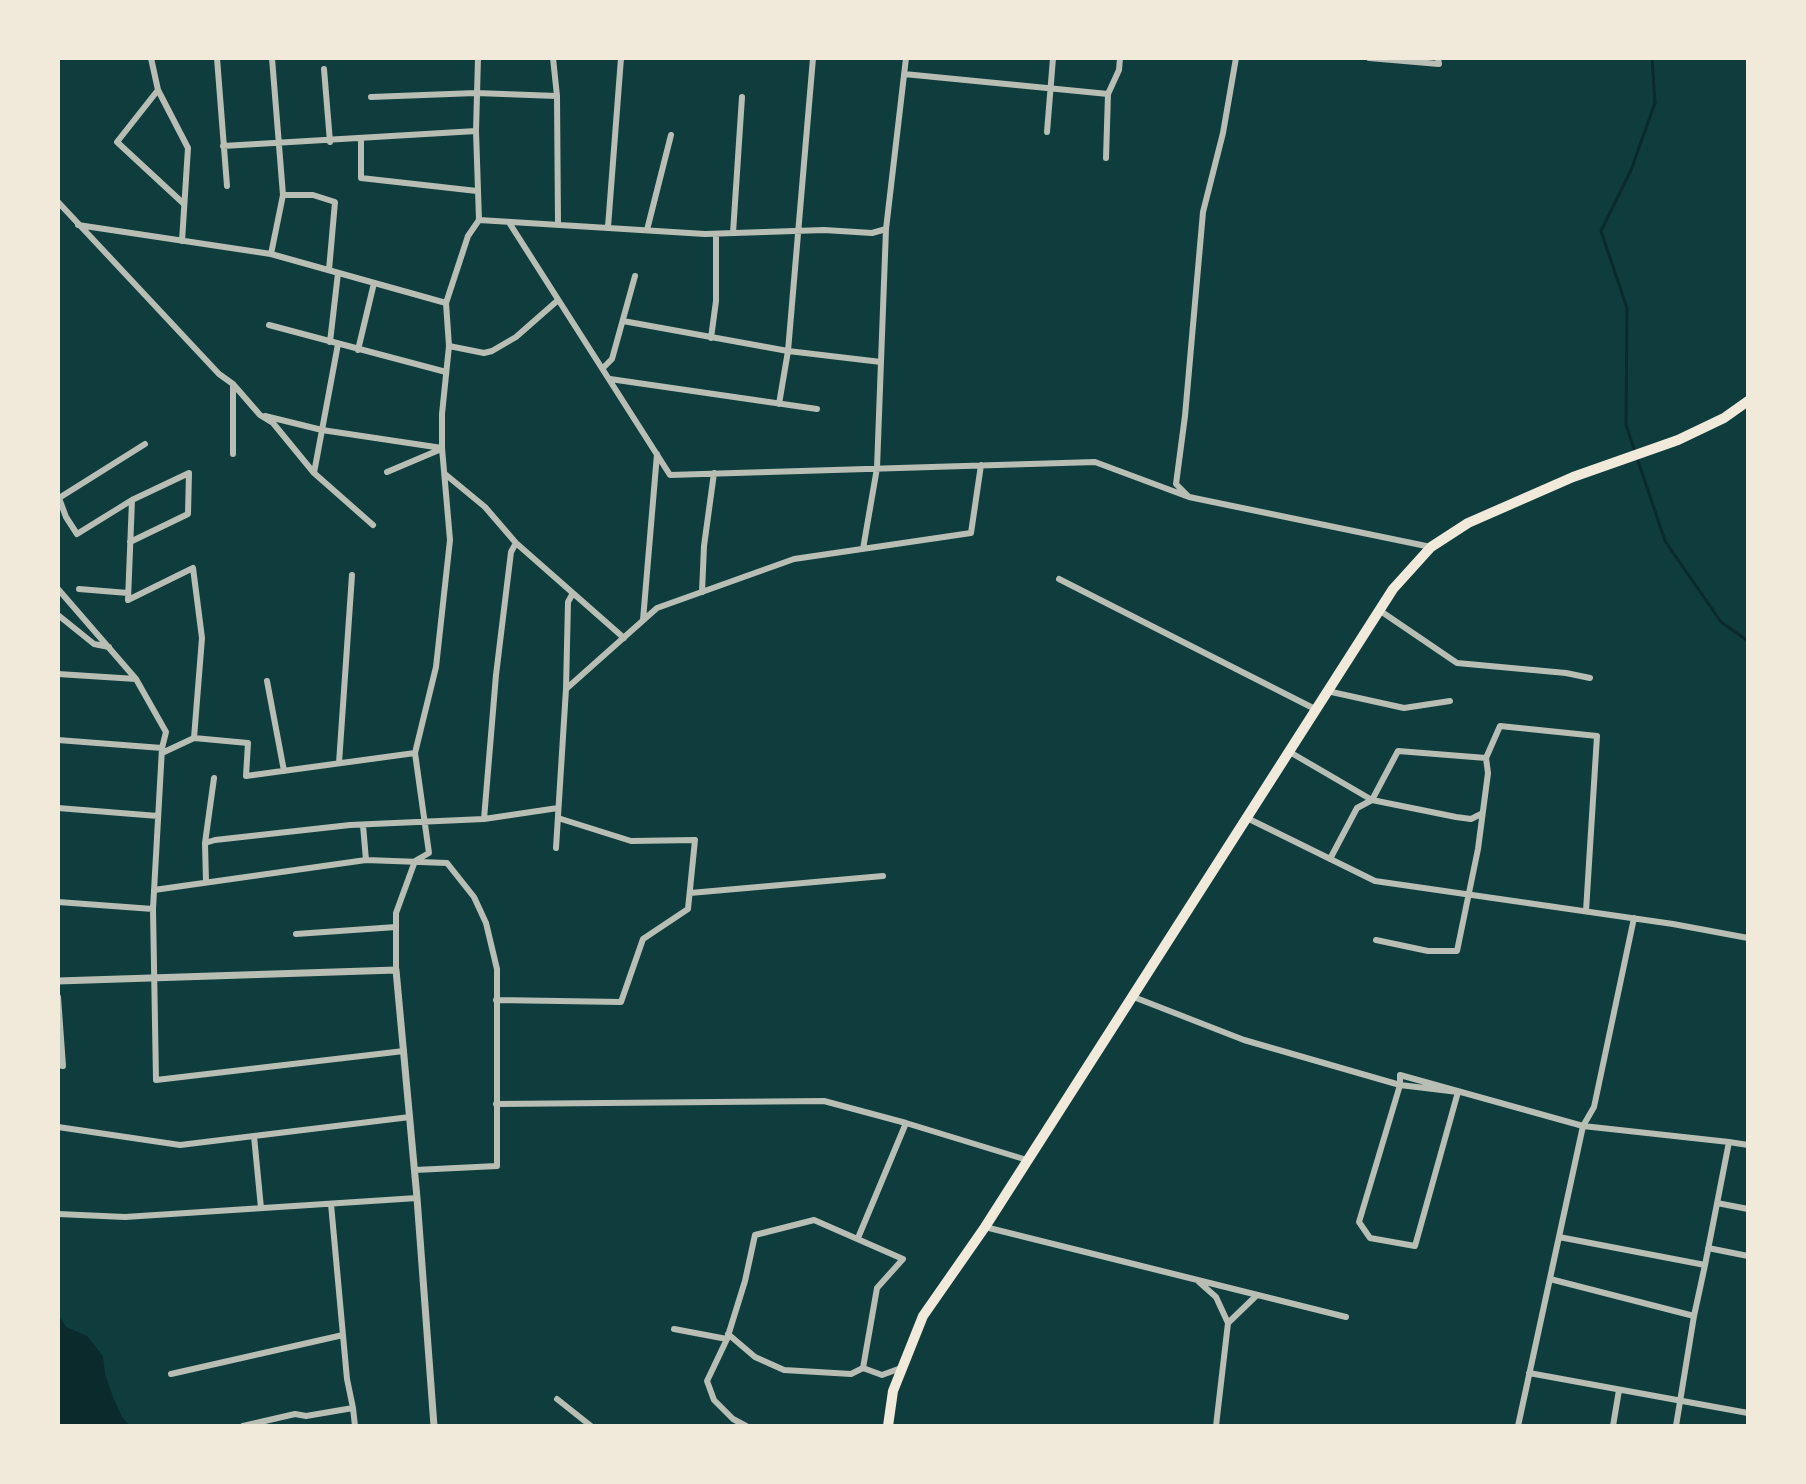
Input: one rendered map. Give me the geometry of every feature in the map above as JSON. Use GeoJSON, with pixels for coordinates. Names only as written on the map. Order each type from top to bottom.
{"type":"FeatureCollection","features":[{"type":"Feature","properties":{"kind":"highway"},"geometry":{"type":"LineString","coordinates":[[888,1426],[893,1391],[923,1316],[985,1227],[1393,589],[1431,547],[1468,523],[1573,477],[1678,440],[1724,418],[1748,401]]}},
{"type":"Feature","properties":{"kind":"street"},"geometry":{"type":"LineString","coordinates":[[151,58],[158,90],[188,148],[182,241]]}},
{"type":"Feature","properties":{"kind":"street"},"geometry":{"type":"LineString","coordinates":[[217,58],[227,186]]}},
{"type":"Feature","properties":{"kind":"street"},"geometry":{"type":"LineString","coordinates":[[271,254],[283,195],[272,58]]}},
{"type":"Feature","properties":{"kind":"street"},"geometry":{"type":"LineString","coordinates":[[434,1426],[396,970],[396,913],[415,861],[429,853],[415,753],[436,667],[450,540],[442,448],[449,346],[446,303],[468,236],[479,220],[476,131],[478,58]]}},
{"type":"Feature","properties":{"kind":"street"},"geometry":{"type":"LineString","coordinates":[[553,58],[557,96],[558,224]]}},
{"type":"Feature","properties":{"kind":"street"},"geometry":{"type":"LineString","coordinates":[[608,227],[621,58]]}},
{"type":"Feature","properties":{"kind":"street"},"geometry":{"type":"LineString","coordinates":[[779,404],[788,351],[813,58]]}},
{"type":"Feature","properties":{"kind":"street"},"geometry":{"type":"LineString","coordinates":[[863,549],[877,468],[886,229],[906,58]]}},
{"type":"Feature","properties":{"kind":"street"},"geometry":{"type":"LineString","coordinates":[[1047,132],[1053,58]]}},
{"type":"Feature","properties":{"kind":"street"},"geometry":{"type":"LineString","coordinates":[[1106,158],[1108,94],[1119,70],[1120,58]]}},
{"type":"Feature","properties":{"kind":"street"},"geometry":{"type":"LineString","coordinates":[[1189,497],[1176,484],[1203,212],[1223,133],[1236,58]]}},
{"type":"Feature","properties":{"kind":"street"},"geometry":{"type":"LineString","coordinates":[[1369,58],[1439,64],[1438,58]]}},
{"type":"Feature","properties":{"kind":"street"},"geometry":{"type":"LineString","coordinates":[[324,69],[330,142]]}},
{"type":"Feature","properties":{"kind":"street"},"geometry":{"type":"LineString","coordinates":[[904,74],[1108,94]]}},
{"type":"Feature","properties":{"kind":"street"},"geometry":{"type":"LineString","coordinates":[[158,90],[117,142],[184,204]]}},
{"type":"Feature","properties":{"kind":"street"},"geometry":{"type":"LineString","coordinates":[[371,97],[476,93],[557,96]]}},
{"type":"Feature","properties":{"kind":"street"},"geometry":{"type":"LineString","coordinates":[[733,233],[742,97]]}},
{"type":"Feature","properties":{"kind":"street"},"geometry":{"type":"LineString","coordinates":[[223,146],[476,131]]}},
{"type":"Feature","properties":{"kind":"street"},"geometry":{"type":"LineString","coordinates":[[647,230],[671,135]]}},
{"type":"Feature","properties":{"kind":"street"},"geometry":{"type":"LineString","coordinates":[[361,139],[361,178],[477,191]]}},
{"type":"Feature","properties":{"kind":"street"},"geometry":{"type":"LineString","coordinates":[[283,195],[313,195],[335,202],[329,270]]}},
{"type":"Feature","properties":{"kind":"street"},"geometry":{"type":"LineString","coordinates":[[58,202],[219,374],[233,384],[260,415],[273,423],[314,473],[373,525]]}},
{"type":"Feature","properties":{"kind":"street"},"geometry":{"type":"LineString","coordinates":[[479,220],[716,234],[798,231],[872,233],[886,229]]}},
{"type":"Feature","properties":{"kind":"street"},"geometry":{"type":"LineString","coordinates":[[510,224],[670,475],[1095,462],[1189,497],[1431,547]]}},
{"type":"Feature","properties":{"kind":"street"},"geometry":{"type":"LineString","coordinates":[[78,225],[271,254],[446,303]]}},
{"type":"Feature","properties":{"kind":"street"},"geometry":{"type":"LineString","coordinates":[[711,338],[716,301],[716,234]]}},
{"type":"Feature","properties":{"kind":"street"},"geometry":{"type":"LineString","coordinates":[[330,342],[338,273]]}},
{"type":"Feature","properties":{"kind":"street"},"geometry":{"type":"LineString","coordinates":[[603,368],[612,359],[635,276]]}},
{"type":"Feature","properties":{"kind":"street"},"geometry":{"type":"LineString","coordinates":[[358,350],[374,283]]}},
{"type":"Feature","properties":{"kind":"street"},"geometry":{"type":"LineString","coordinates":[[449,346],[484,353],[492,351],[516,337],[557,301]]}},
{"type":"Feature","properties":{"kind":"street"},"geometry":{"type":"LineString","coordinates":[[623,321],[788,351],[881,362]]}},
{"type":"Feature","properties":{"kind":"street"},"geometry":{"type":"LineString","coordinates":[[269,325],[446,372]]}},
{"type":"Feature","properties":{"kind":"street"},"geometry":{"type":"LineString","coordinates":[[314,473],[338,344]]}},
{"type":"Feature","properties":{"kind":"street"},"geometry":{"type":"LineString","coordinates":[[610,379],[817,409]]}},
{"type":"Feature","properties":{"kind":"street"},"geometry":{"type":"LineString","coordinates":[[233,384],[233,454]]}},
{"type":"Feature","properties":{"kind":"street"},"geometry":{"type":"LineString","coordinates":[[260,415],[322,430],[442,448]]}},
{"type":"Feature","properties":{"kind":"street"},"geometry":{"type":"LineString","coordinates":[[130,542],[188,514],[189,473],[132,500],[77,534],[59,498],[145,444]]}},
{"type":"Feature","properties":{"kind":"street"},"geometry":{"type":"LineString","coordinates":[[387,472],[442,448]]}},
{"type":"Feature","properties":{"kind":"street"},"geometry":{"type":"LineString","coordinates":[[643,620],[657,454]]}},
{"type":"Feature","properties":{"kind":"street"},"geometry":{"type":"LineString","coordinates":[[566,689],[657,608],[794,559],[971,533],[981,465]]}},
{"type":"Feature","properties":{"kind":"street"},"geometry":{"type":"LineString","coordinates":[[702,592],[704,546],[714,473]]}},
{"type":"Feature","properties":{"kind":"street"},"geometry":{"type":"LineString","coordinates":[[445,474],[485,507],[516,543],[624,638]]}},
{"type":"Feature","properties":{"kind":"street"},"geometry":{"type":"LineString","coordinates":[[132,500],[128,600],[193,568],[202,638],[194,738]]}},
{"type":"Feature","properties":{"kind":"street"},"geometry":{"type":"LineString","coordinates":[[484,819],[496,675],[511,552],[516,543]]}},
{"type":"Feature","properties":{"kind":"street"},"geometry":{"type":"LineString","coordinates":[[339,763],[352,575]]}},
{"type":"Feature","properties":{"kind":"street"},"geometry":{"type":"LineString","coordinates":[[1059,579],[1315,709]]}},
{"type":"Feature","properties":{"kind":"street"},"geometry":{"type":"LineString","coordinates":[[58,589],[136,679],[166,732],[162,750],[153,909],[156,1080],[404,1051]]}},
{"type":"Feature","properties":{"kind":"street"},"geometry":{"type":"LineString","coordinates":[[79,589],[128,593]]}},
{"type":"Feature","properties":{"kind":"street"},"geometry":{"type":"LineString","coordinates":[[556,848],[568,602],[573,593]]}},
{"type":"Feature","properties":{"kind":"street"},"geometry":{"type":"LineString","coordinates":[[1379,610],[1457,663],[1590,678]]}},
{"type":"Feature","properties":{"kind":"street"},"geometry":{"type":"LineString","coordinates":[[58,615],[94,644],[109,647]]}},
{"type":"Feature","properties":{"kind":"street"},"geometry":{"type":"LineString","coordinates":[[58,674],[136,679]]}},
{"type":"Feature","properties":{"kind":"street"},"geometry":{"type":"LineString","coordinates":[[267,681],[284,771]]}},
{"type":"Feature","properties":{"kind":"street"},"geometry":{"type":"LineString","coordinates":[[1327,691],[1404,708],[1450,701]]}},
{"type":"Feature","properties":{"kind":"street"},"geometry":{"type":"LineString","coordinates":[[1376,940],[1428,951],[1457,951],[1470,894],[1488,773],[1486,758],[1500,726],[1597,736],[1586,911]]}},
{"type":"Feature","properties":{"kind":"street"},"geometry":{"type":"LineString","coordinates":[[58,740],[162,750],[194,738],[248,743],[246,776],[415,753]]}},
{"type":"Feature","properties":{"kind":"street"},"geometry":{"type":"LineString","coordinates":[[1288,751],[1372,800],[1471,819],[1481,814]]}},
{"type":"Feature","properties":{"kind":"street"},"geometry":{"type":"LineString","coordinates":[[1330,859],[1357,808],[1372,800],[1398,751],[1486,758]]}},
{"type":"Feature","properties":{"kind":"street"},"geometry":{"type":"LineString","coordinates":[[206,882],[205,843],[214,778]]}},
{"type":"Feature","properties":{"kind":"street"},"geometry":{"type":"LineString","coordinates":[[58,808],[158,816]]}},
{"type":"Feature","properties":{"kind":"street"},"geometry":{"type":"LineString","coordinates":[[205,843],[363,825],[484,819],[558,808]]}},
{"type":"Feature","properties":{"kind":"street"},"geometry":{"type":"LineString","coordinates":[[1245,817],[1375,881],[1634,918],[1748,938]]}},
{"type":"Feature","properties":{"kind":"street"},"geometry":{"type":"LineString","coordinates":[[496,1000],[621,1002],[643,939],[688,909],[695,840],[631,841],[558,818]]}},
{"type":"Feature","properties":{"kind":"street"},"geometry":{"type":"LineString","coordinates":[[363,825],[366,860]]}},
{"type":"Feature","properties":{"kind":"street"},"geometry":{"type":"LineString","coordinates":[[154,890],[366,860],[447,863],[474,897],[486,923],[497,969],[497,1166],[415,1170]]}},
{"type":"Feature","properties":{"kind":"street"},"geometry":{"type":"LineString","coordinates":[[690,893],[883,876]]}},
{"type":"Feature","properties":{"kind":"street"},"geometry":{"type":"LineString","coordinates":[[58,902],[153,909]]}},
{"type":"Feature","properties":{"kind":"street"},"geometry":{"type":"LineString","coordinates":[[1518,1426],[1583,1126],[1594,1107],[1634,918]]}},
{"type":"Feature","properties":{"kind":"street"},"geometry":{"type":"LineString","coordinates":[[296,934],[396,927]]}},
{"type":"Feature","properties":{"kind":"street"},"geometry":{"type":"LineString","coordinates":[[58,981],[396,970]]}},
{"type":"Feature","properties":{"kind":"street"},"geometry":{"type":"LineString","coordinates":[[1131,996],[1244,1040],[1400,1085]]}},
{"type":"Feature","properties":{"kind":"street"},"geometry":{"type":"LineString","coordinates":[[58,997],[63,1066],[58,1065]]}},
{"type":"Feature","properties":{"kind":"street"},"geometry":{"type":"LineString","coordinates":[[1458,1092],[1415,1246],[1370,1238],[1359,1222],[1400,1085],[1400,1075],[1583,1126],[1748,1145]]}},
{"type":"Feature","properties":{"kind":"street"},"geometry":{"type":"LineString","coordinates":[[496,1104],[824,1101],[1027,1160]]}},
{"type":"Feature","properties":{"kind":"street"},"geometry":{"type":"LineString","coordinates":[[58,1127],[180,1145],[410,1117]]}},
{"type":"Feature","properties":{"kind":"street"},"geometry":{"type":"LineString","coordinates":[[858,1238],[906,1123]]}},
{"type":"Feature","properties":{"kind":"street"},"geometry":{"type":"LineString","coordinates":[[254,1136],[261,1208]]}},
{"type":"Feature","properties":{"kind":"street"},"geometry":{"type":"LineString","coordinates":[[1676,1426],[1694,1316],[1729,1142]]}},
{"type":"Feature","properties":{"kind":"street"},"geometry":{"type":"LineString","coordinates":[[58,1214],[125,1217],[417,1198]]}},
{"type":"Feature","properties":{"kind":"street"},"geometry":{"type":"LineString","coordinates":[[1717,1203],[1748,1209]]}},
{"type":"Feature","properties":{"kind":"street"},"geometry":{"type":"LineString","coordinates":[[331,1204],[347,1379],[355,1426]]}},
{"type":"Feature","properties":{"kind":"street"},"geometry":{"type":"LineString","coordinates":[[746,1426],[733,1419],[714,1400],[707,1381],[728,1337],[755,1235],[814,1220],[903,1259],[877,1288],[863,1368]]}},
{"type":"Feature","properties":{"kind":"street"},"geometry":{"type":"LineString","coordinates":[[985,1227],[1346,1317]]}},
{"type":"Feature","properties":{"kind":"street"},"geometry":{"type":"LineString","coordinates":[[1559,1237],[1705,1265]]}},
{"type":"Feature","properties":{"kind":"street"},"geometry":{"type":"LineString","coordinates":[[1708,1248],[1748,1256]]}},
{"type":"Feature","properties":{"kind":"street"},"geometry":{"type":"LineString","coordinates":[[1550,1279],[1694,1316]]}},
{"type":"Feature","properties":{"kind":"street"},"geometry":{"type":"LineString","coordinates":[[1196,1280],[1216,1297],[1228,1323],[1216,1426]]}},
{"type":"Feature","properties":{"kind":"street"},"geometry":{"type":"LineString","coordinates":[[1228,1323],[1257,1295]]}},
{"type":"Feature","properties":{"kind":"street"},"geometry":{"type":"LineString","coordinates":[[674,1329],[728,1337],[755,1357],[784,1370],[851,1374],[863,1368],[882,1375],[902,1368]]}},
{"type":"Feature","properties":{"kind":"street"},"geometry":{"type":"LineString","coordinates":[[171,1374],[343,1335]]}},
{"type":"Feature","properties":{"kind":"street"},"geometry":{"type":"LineString","coordinates":[[1529,1373],[1748,1413]]}},
{"type":"Feature","properties":{"kind":"street"},"geometry":{"type":"LineString","coordinates":[[1613,1426],[1619,1390]]}},
{"type":"Feature","properties":{"kind":"street"},"geometry":{"type":"LineString","coordinates":[[557,1399],[591,1426]]}},
{"type":"Feature","properties":{"kind":"street"},"geometry":{"type":"LineString","coordinates":[[243,1426],[295,1414],[306,1416],[353,1408]]}},
{"type":"Feature","properties":{"kind":"street"},"geometry":{"type":"LineString","coordinates":[[306,1416],[306,1426]]}},
{"type":"Feature","properties":{"kind":"street"},"geometry":{"type":"LineString","coordinates":[[727,1426],[733,1419]]}},
{"type":"Feature","properties":{"kind":"water"},"geometry":{"type":"Polygon","coordinates":[[[58,1314],[66,1327],[87,1336],[103,1356],[113,1397],[130,1426],[58,1426],[58,1314]]]}},
{"type":"Feature","properties":{"kind":"waterway"},"geometry":{"type":"LineString","coordinates":[[1652,58],[1655,103],[1631,170],[1601,231],[1627,308],[1626,425],[1665,541],[1721,622],[1748,641]]}}]}
